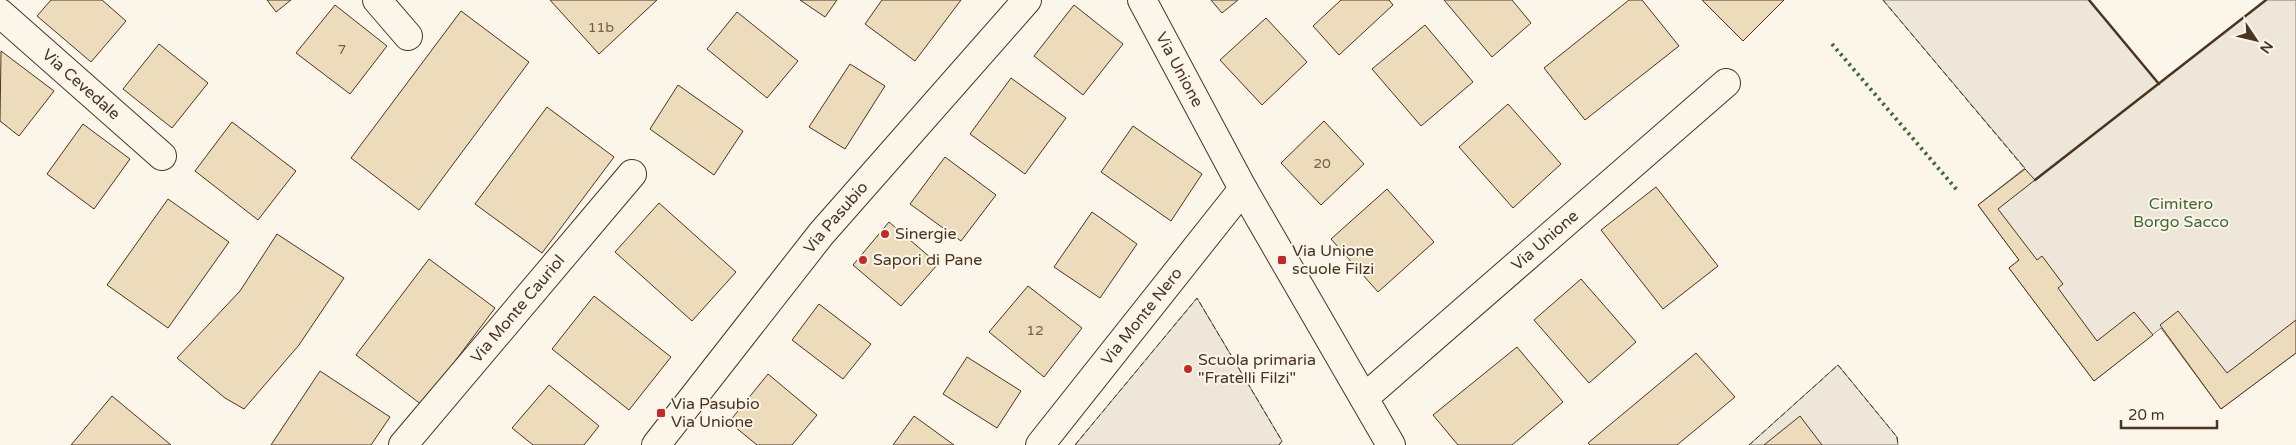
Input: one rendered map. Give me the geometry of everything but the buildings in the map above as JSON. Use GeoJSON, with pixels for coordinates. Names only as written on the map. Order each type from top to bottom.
{"type":"FeatureCollection","features":[{"type":"Feature","properties":{"kind":"street"},"geometry":{"type":"LineString","coordinates":[[377,0],[408,36]]}},
{"type":"Feature","properties":{"kind":"street","name":"Via Pasubio"},"geometry":{"type":"LineString","coordinates":[[656,445],[821,234],[1027,0]]}},
{"type":"Feature","properties":{"kind":"street","name":"Via Unione"},"geometry":{"type":"LineString","coordinates":[[1142,0],[1243,189],[1391,445]]}},
{"type":"Feature","properties":{"kind":"street","name":"Via Cevedale"},"geometry":{"type":"LineString","coordinates":[[0,13],[162,156]]}},
{"type":"Feature","properties":{"kind":"street","name":"Via Unione"},"geometry":{"type":"LineString","coordinates":[[1364,398],[1726,84]]}},
{"type":"Feature","properties":{"kind":"street","name":"Via Monte Cauriol"},"geometry":{"type":"LineString","coordinates":[[403,445],[632,174]]}},
{"type":"Feature","properties":{"kind":"street","name":"Via Monte Nero"},"geometry":{"type":"LineString","coordinates":[[1040,445],[1243,189]]}},
{"type":"Feature","properties":{"kind":"green space","name":"Cimitero Borgo Sacco"},"geometry":{"type":"Polygon","coordinates":[[[1883,0],[2089,0],[2159,84],[2266,0],[2296,0],[2296,353],[2221,409],[2161,328],[2094,381],[2009,268],[2019,260],[1978,205],[2025,168],[1883,0]]]}},
{"type":"Feature","properties":{"kind":"green space","name":"Scuola primaria \"Fratelli Filzi\""},"geometry":{"type":"Polygon","coordinates":[[[1197,298],[1282,441],[1279,445],[1075,445],[1197,298]]]}},
{"type":"Feature","properties":{"kind":"green space"},"geometry":{"type":"Polygon","coordinates":[[[1838,365],[1897,437],[1898,445],[1749,445],[1838,365]]]}},
{"type":"Feature","properties":{"kind":"hedge"},"geometry":{"type":"LineString","coordinates":[[1832,44],[1957,190]]}},
{"type":"Feature","properties":{"kind":"fence"},"geometry":{"type":"LineString","coordinates":[[1883,0],[2025,169]]}},
{"type":"Feature","properties":{"kind":"fence"},"geometry":{"type":"LineString","coordinates":[[1075,445],[1197,298],[1282,441],[1279,445]]}},
{"type":"Feature","properties":{"kind":"fence"},"geometry":{"type":"LineString","coordinates":[[1749,445],[1838,365],[1897,437],[1898,445]]}},
{"type":"Feature","properties":{"kind":"wall"},"geometry":{"type":"LineString","coordinates":[[2089,0],[2159,84]]}},
{"type":"Feature","properties":{"kind":"wall"},"geometry":{"type":"LineString","coordinates":[[2035,180],[2266,0]]}},
{"type":"Feature","properties":{"kind":"place","name":"Sinergie"},"geometry":{"type":"Point","coordinates":[885,234]}},
{"type":"Feature","properties":{"kind":"place","name":"Sapori di Pane"},"geometry":{"type":"Point","coordinates":[863,260]}},
{"type":"Feature","properties":{"kind":"place","name":"Via Unione scuole Filzi"},"geometry":{"type":"Point","coordinates":[1282,260]}},
{"type":"Feature","properties":{"kind":"place","name":"Scuola primaria \"Fratelli Filzi\""},"geometry":{"type":"Point","coordinates":[1188,369]}},
{"type":"Feature","properties":{"kind":"place","name":"Via Pasubio Via Unione"},"geometry":{"type":"Point","coordinates":[661,413]}}]}
